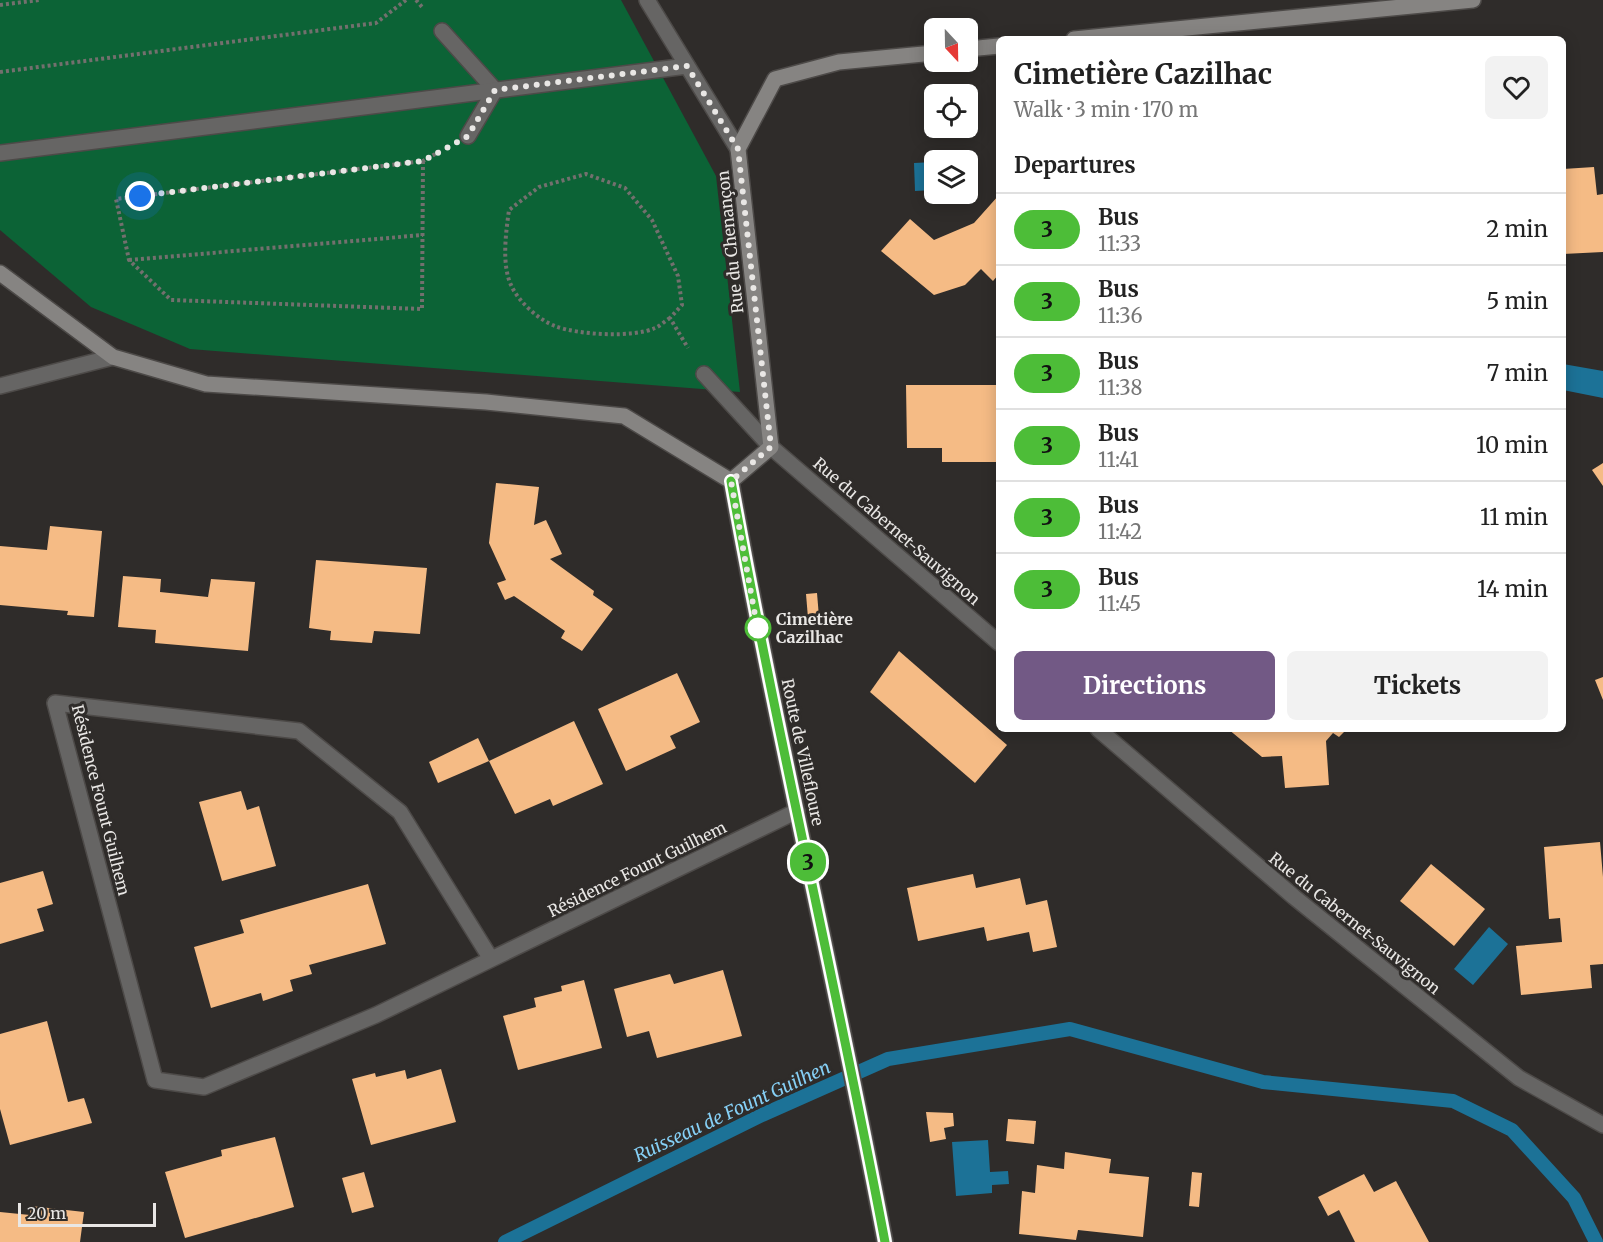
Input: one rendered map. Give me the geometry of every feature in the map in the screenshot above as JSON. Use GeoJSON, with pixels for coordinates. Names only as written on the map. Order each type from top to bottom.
{"type":"FeatureCollection","features":[{"type":"Feature","properties":{"kind":"street"},"geometry":{"type":"LineString","coordinates":[[647,0],[738,149]]}},
{"type":"Feature","properties":{"kind":"street"},"geometry":{"type":"LineString","coordinates":[[1105,36],[1473,0]]}},
{"type":"Feature","properties":{"kind":"street"},"geometry":{"type":"LineString","coordinates":[[442,31],[495,90]]}},
{"type":"Feature","properties":{"kind":"street"},"geometry":{"type":"LineString","coordinates":[[978,48],[996,46]]}},
{"type":"Feature","properties":{"kind":"street","name":"Rue du Chenançon"},"geometry":{"type":"LineString","coordinates":[[771,447],[738,149],[775,79],[839,62],[924,54]]}},
{"type":"Feature","properties":{"kind":"street"},"geometry":{"type":"LineString","coordinates":[[0,153],[687,66]]}},
{"type":"Feature","properties":{"kind":"street"},"geometry":{"type":"LineString","coordinates":[[468,136],[495,90]]}},
{"type":"Feature","properties":{"kind":"street"},"geometry":{"type":"LineString","coordinates":[[0,273],[113,357],[206,384],[486,402],[624,417],[731,481],[771,447]]}},
{"type":"Feature","properties":{"kind":"street"},"geometry":{"type":"LineString","coordinates":[[0,386],[113,357]]}},
{"type":"Feature","properties":{"kind":"street","name":"Rue du Cabernet-Sauvignon"},"geometry":{"type":"LineString","coordinates":[[704,374],[771,447],[996,640]]}},
{"type":"Feature","properties":{"kind":"street","name":"Route de Villefloure"},"geometry":{"type":"LineString","coordinates":[[731,481],[758,632],[863,1124],[885,1242]]}},
{"type":"Feature","properties":{"kind":"street","name":"Résidence Fount Guilhem"},"geometry":{"type":"LineString","coordinates":[[491,959],[400,812],[299,731],[55,703],[155,1080],[204,1087],[376,1015],[797,811]]}},
{"type":"Feature","properties":{"kind":"street","name":"Rue du Cabernet-Sauvignon"},"geometry":{"type":"LineString","coordinates":[[1102,732],[1294,897],[1519,1078],[1603,1125]]}},
{"type":"Feature","properties":{"kind":"path"},"geometry":{"type":"LineString","coordinates":[[0,4],[39,0]]}},
{"type":"Feature","properties":{"kind":"path"},"geometry":{"type":"LineString","coordinates":[[0,72],[376,22],[406,0]]}},
{"type":"Feature","properties":{"kind":"path"},"geometry":{"type":"LineString","coordinates":[[423,161],[422,309],[171,300],[129,261],[116,198],[423,161],[468,136]]}},
{"type":"Feature","properties":{"kind":"path"},"geometry":{"type":"LineString","coordinates":[[586,174],[626,188],[652,220],[678,276],[682,305],[670,318],[654,328],[630,333],[594,333],[555,326],[529,309],[511,286],[504,246],[509,210],[538,187],[586,174]]}},
{"type":"Feature","properties":{"kind":"path"},"geometry":{"type":"LineString","coordinates":[[129,261],[423,235]]}},
{"type":"Feature","properties":{"kind":"path"},"geometry":{"type":"LineString","coordinates":[[670,318],[704,374]]}},
{"type":"Feature","properties":{"kind":"green space"},"geometry":{"type":"Polygon","coordinates":[[[0,0],[621,0],[716,176],[740,392],[190,349],[91,307],[0,230],[0,0]]]}},
{"type":"Feature","properties":{"kind":"water"},"geometry":{"type":"Polygon","coordinates":[[[924,162],[924,191],[915,191],[914,163],[924,162]]]}},
{"type":"Feature","properties":{"kind":"water"},"geometry":{"type":"Polygon","coordinates":[[[1566,365],[1603,371],[1603,398],[1566,391],[1566,365]]]}},
{"type":"Feature","properties":{"kind":"water"},"geometry":{"type":"Polygon","coordinates":[[[1489,927],[1508,944],[1473,985],[1454,969],[1489,927]]]}},
{"type":"Feature","properties":{"kind":"water"},"geometry":{"type":"Polygon","coordinates":[[[988,1140],[990,1172],[1008,1171],[1009,1184],[992,1185],[992,1193],[956,1196],[952,1142],[988,1140]]]}},
{"type":"Feature","properties":{"kind":"building"},"geometry":{"type":"Polygon","coordinates":[[[1594,167],[1597,195],[1603,194],[1603,252],[1566,254],[1566,169],[1594,167]]]}},
{"type":"Feature","properties":{"kind":"building"},"geometry":{"type":"Polygon","coordinates":[[[996,198],[996,278],[993,281],[981,269],[965,285],[934,295],[881,251],[910,219],[934,240],[974,223],[996,198]]]}},
{"type":"Feature","properties":{"kind":"building"},"geometry":{"type":"Polygon","coordinates":[[[906,385],[996,385],[996,462],[942,462],[942,448],[907,448],[906,385]]]}},
{"type":"Feature","properties":{"kind":"building"},"geometry":{"type":"Polygon","coordinates":[[[1603,463],[1603,486],[1592,470],[1603,463]]]}},
{"type":"Feature","properties":{"kind":"building"},"geometry":{"type":"Polygon","coordinates":[[[496,483],[539,487],[534,525],[546,520],[562,554],[550,559],[594,591],[593,595],[613,609],[582,651],[561,638],[565,631],[514,596],[505,600],[497,583],[506,580],[489,543],[496,483]]]}},
{"type":"Feature","properties":{"kind":"building"},"geometry":{"type":"Polygon","coordinates":[[[50,526],[102,531],[94,617],[67,615],[68,611],[0,605],[0,546],[47,550],[50,526]]]}},
{"type":"Feature","properties":{"kind":"building"},"geometry":{"type":"Polygon","coordinates":[[[316,560],[427,568],[420,634],[374,631],[372,643],[330,640],[331,631],[309,628],[316,560]]]}},
{"type":"Feature","properties":{"kind":"building"},"geometry":{"type":"Polygon","coordinates":[[[123,576],[161,579],[160,592],[208,597],[211,579],[255,582],[248,651],[155,643],[156,630],[118,627],[123,576]]]}},
{"type":"Feature","properties":{"kind":"building"},"geometry":{"type":"Polygon","coordinates":[[[817,593],[819,617],[808,618],[806,594],[817,593]]]}},
{"type":"Feature","properties":{"kind":"building"},"geometry":{"type":"Polygon","coordinates":[[[899,651],[1007,745],[975,783],[870,692],[899,651]]]}},
{"type":"Feature","properties":{"kind":"building"},"geometry":{"type":"Polygon","coordinates":[[[677,673],[700,722],[670,736],[676,748],[626,771],[598,709],[677,673]]]}},
{"type":"Feature","properties":{"kind":"building"},"geometry":{"type":"Polygon","coordinates":[[[1603,677],[1603,700],[1595,680],[1603,677]]]}},
{"type":"Feature","properties":{"kind":"building"},"geometry":{"type":"Polygon","coordinates":[[[574,721],[603,784],[553,806],[550,799],[515,814],[489,761],[574,721]]]}},
{"type":"Feature","properties":{"kind":"building"},"geometry":{"type":"Polygon","coordinates":[[[1232,732],[1344,732],[1339,737],[1333,733],[1326,741],[1329,785],[1285,788],[1282,756],[1262,757],[1232,732]]]}},
{"type":"Feature","properties":{"kind":"building"},"geometry":{"type":"Polygon","coordinates":[[[478,738],[489,761],[438,783],[429,762],[478,738]]]}},
{"type":"Feature","properties":{"kind":"building"},"geometry":{"type":"Polygon","coordinates":[[[241,791],[247,810],[259,806],[276,866],[222,881],[199,802],[241,791]]]}},
{"type":"Feature","properties":{"kind":"building"},"geometry":{"type":"Polygon","coordinates":[[[1600,842],[1603,877],[1603,964],[1590,965],[1592,988],[1521,995],[1516,946],[1562,942],[1560,918],[1549,919],[1544,847],[1600,842]]]}},
{"type":"Feature","properties":{"kind":"building"},"geometry":{"type":"Polygon","coordinates":[[[1431,864],[1485,909],[1454,946],[1400,901],[1431,864]]]}},
{"type":"Feature","properties":{"kind":"building"},"geometry":{"type":"Polygon","coordinates":[[[43,871],[53,904],[37,909],[44,931],[0,944],[0,883],[43,871]]]}},
{"type":"Feature","properties":{"kind":"building"},"geometry":{"type":"Polygon","coordinates":[[[973,874],[976,888],[1020,878],[1026,905],[1047,900],[1057,947],[1033,952],[1029,932],[987,941],[984,927],[918,941],[907,888],[973,874]]]}},
{"type":"Feature","properties":{"kind":"building"},"geometry":{"type":"Polygon","coordinates":[[[368,884],[386,944],[309,965],[312,974],[290,980],[293,991],[263,1001],[261,993],[211,1008],[194,947],[244,933],[240,920],[368,884]]]}},
{"type":"Feature","properties":{"kind":"building"},"geometry":{"type":"Polygon","coordinates":[[[723,970],[742,1036],[657,1058],[649,1031],[627,1037],[614,989],[670,974],[674,984],[723,970]]]}},
{"type":"Feature","properties":{"kind":"building"},"geometry":{"type":"Polygon","coordinates":[[[584,980],[602,1048],[518,1070],[503,1016],[536,1007],[534,998],[562,991],[561,986],[584,980]]]}},
{"type":"Feature","properties":{"kind":"building"},"geometry":{"type":"Polygon","coordinates":[[[47,1021],[68,1102],[84,1098],[92,1123],[10,1145],[0,1109],[0,1034],[47,1021]]]}},
{"type":"Feature","properties":{"kind":"building"},"geometry":{"type":"Polygon","coordinates":[[[441,1069],[456,1122],[371,1145],[352,1079],[375,1073],[376,1077],[405,1070],[407,1079],[441,1069]]]}},
{"type":"Feature","properties":{"kind":"building"},"geometry":{"type":"Polygon","coordinates":[[[926,1112],[953,1113],[954,1126],[944,1128],[946,1139],[930,1142],[926,1112]]]}},
{"type":"Feature","properties":{"kind":"building"},"geometry":{"type":"Polygon","coordinates":[[[1008,1119],[1036,1121],[1034,1144],[1006,1141],[1008,1119]]]}},
{"type":"Feature","properties":{"kind":"building"},"geometry":{"type":"Polygon","coordinates":[[[275,1137],[294,1207],[185,1238],[165,1172],[222,1156],[221,1150],[275,1137]]]}},
{"type":"Feature","properties":{"kind":"building"},"geometry":{"type":"Polygon","coordinates":[[[1065,1152],[1111,1159],[1109,1173],[1149,1177],[1143,1237],[1078,1230],[1076,1240],[1019,1234],[1022,1191],[1035,1193],[1037,1165],[1064,1169],[1065,1152]]]}},
{"type":"Feature","properties":{"kind":"building"},"geometry":{"type":"Polygon","coordinates":[[[364,1172],[374,1207],[352,1213],[342,1178],[364,1172]]]}},
{"type":"Feature","properties":{"kind":"building"},"geometry":{"type":"Polygon","coordinates":[[[1192,1172],[1202,1173],[1199,1207],[1189,1206],[1192,1172]]]}},
{"type":"Feature","properties":{"kind":"building"},"geometry":{"type":"Polygon","coordinates":[[[1364,1174],[1374,1192],[1396,1181],[1429,1242],[1355,1242],[1339,1210],[1328,1216],[1318,1197],[1364,1174]]]}},
{"type":"Feature","properties":{"kind":"building"},"geometry":{"type":"Polygon","coordinates":[[[31,1206],[84,1212],[80,1242],[0,1242],[0,1212],[30,1215],[31,1206]]]}},
{"type":"Feature","properties":{"kind":"waterway","name":"Ruisseau de Fount Guilhen"},"geometry":{"type":"LineString","coordinates":[[505,1242],[762,1115],[888,1059],[1070,1029],[1263,1082],[1453,1101],[1512,1130],[1574,1198],[1596,1242]]}},
{"type":"Feature","properties":{"kind":"bus line","name":"3"},"geometry":{"type":"LineString","coordinates":[[731,481],[758,632],[863,1124],[885,1242]]}},
{"type":"Feature","properties":{"kind":"place","name":"Cimetière Cazilhac"},"geometry":{"type":"Point","coordinates":[758,628]}},
{"type":"Feature","properties":{"kind":"route"},"geometry":{"type":"LineString","coordinates":[[140,196],[423,161],[468,136],[495,90],[687,66],[738,149],[771,447],[731,481],[758,632],[758,628]]}}]}
